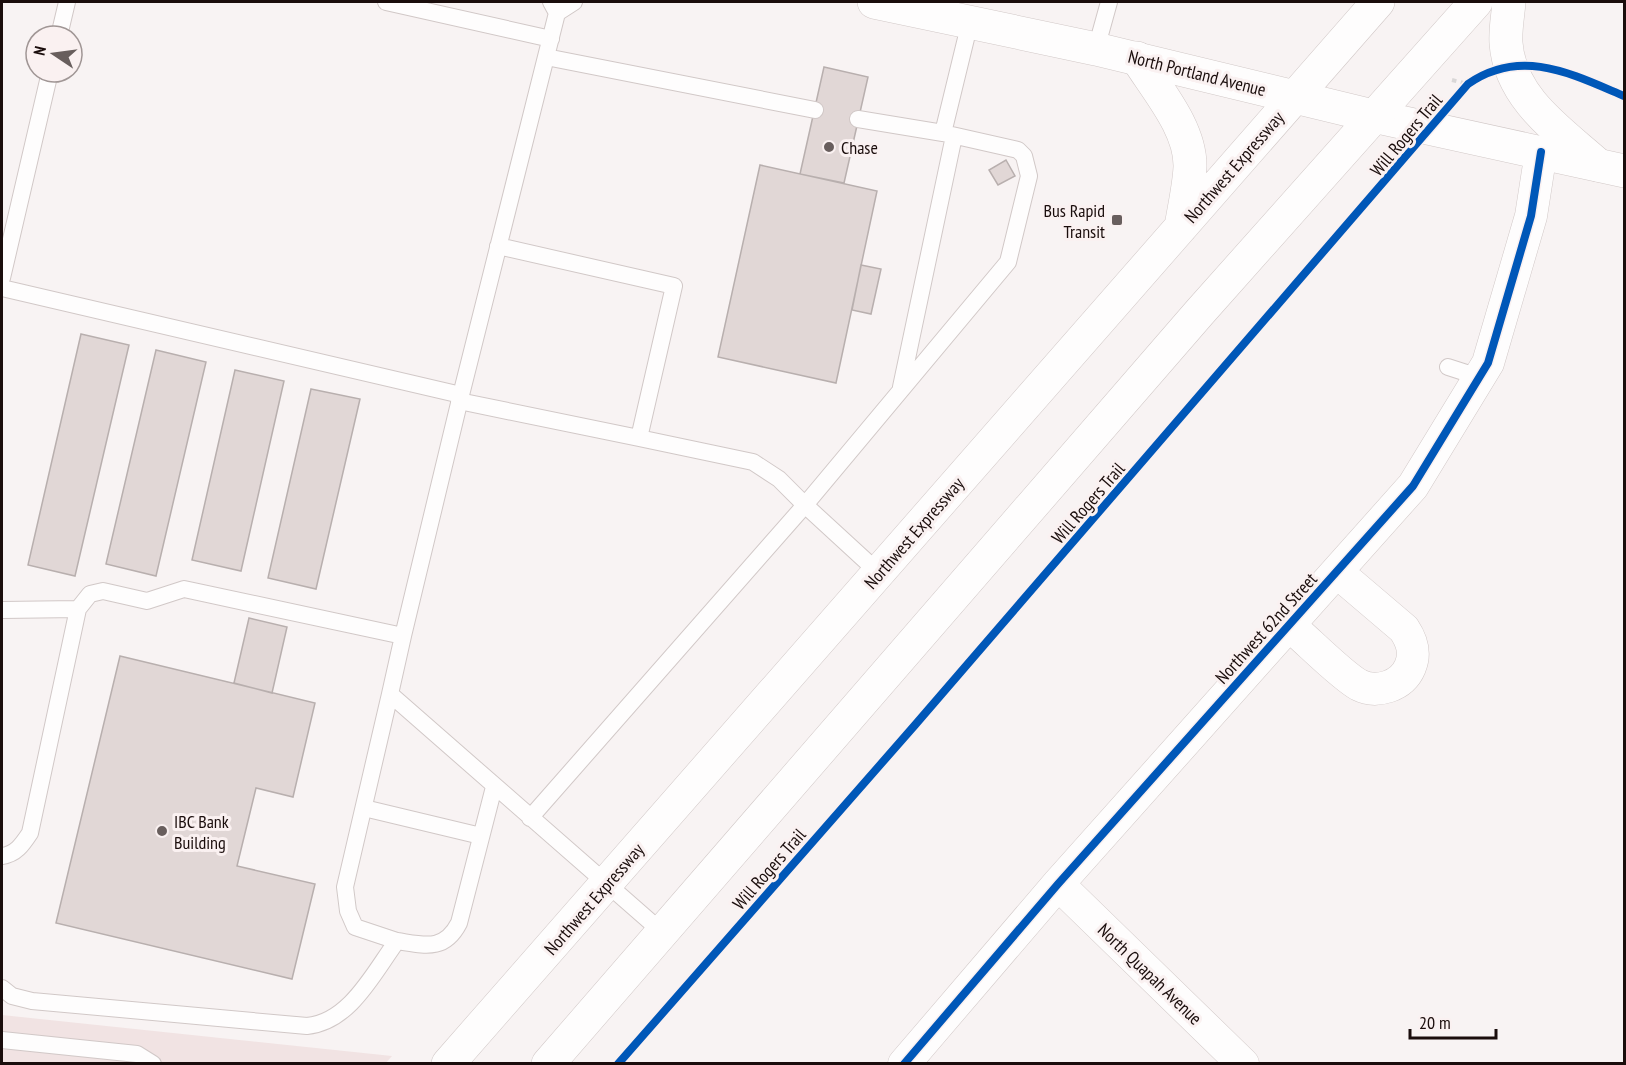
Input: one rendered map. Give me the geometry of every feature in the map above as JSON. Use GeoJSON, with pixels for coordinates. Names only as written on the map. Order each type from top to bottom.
{"type":"FeatureCollection","features":[{"type":"Feature","properties":{"kind":"main road","name":"North Portland Avenue"},"geometry":{"type":"LineString","coordinates":[[874,2],[1137,58],[1373,116],[1611,168]]}},
{"type":"Feature","properties":{"kind":"main road","name":"Northwest Expressway"},"geometry":{"type":"LineString","coordinates":[[448,1064],[1378,2]]}},
{"type":"Feature","properties":{"kind":"main road"},"geometry":{"type":"LineString","coordinates":[[548,1064],[1373,116],[1476,2]]}},
{"type":"Feature","properties":{"kind":"main road"},"geometry":{"type":"LineString","coordinates":[[1509,2],[1505,42],[1510,67],[1522,92],[1535,109],[1611,168]]}},
{"type":"Feature","properties":{"kind":"main road"},"geometry":{"type":"LineString","coordinates":[[1137,58],[1176,122],[1187,145],[1190,166],[1181,227]]}},
{"type":"Feature","properties":{"kind":"street","name":"Northwest 62nd Street"},"geometry":{"type":"LineString","coordinates":[[904,1064],[1058,884],[1413,486],[1488,363],[1531,216],[1541,153]]}},
{"type":"Feature","properties":{"kind":"street"},"geometry":{"type":"LineString","coordinates":[[1289,625],[1359,685],[1375,689],[1390,686],[1402,679],[1410,667],[1413,652],[1411,639],[1404,629],[1337,572]]}},
{"type":"Feature","properties":{"kind":"street","name":"North Quapah Avenue"},"geometry":{"type":"LineString","coordinates":[[1058,884],[1243,1064]]}},
{"type":"Feature","properties":{"kind":"lane"},"geometry":{"type":"LineString","coordinates":[[62,24],[67,2]]}},
{"type":"Feature","properties":{"kind":"lane"},"geometry":{"type":"LineString","coordinates":[[386,2],[551,39]]}},
{"type":"Feature","properties":{"kind":"lane"},"geometry":{"type":"LineString","coordinates":[[494,787],[459,923],[453,934],[444,942],[432,945],[397,941],[356,927],[348,911],[345,887],[403,636],[460,398],[551,39],[554,7],[574,2]]}},
{"type":"Feature","properties":{"kind":"lane"},"geometry":{"type":"LineString","coordinates":[[1096,49],[1109,2]]}},
{"type":"Feature","properties":{"kind":"lane"},"geometry":{"type":"LineString","coordinates":[[901,390],[970,22]]}},
{"type":"Feature","properties":{"kind":"lane"},"geometry":{"type":"LineString","coordinates":[[546,57],[815,110]]}},
{"type":"Feature","properties":{"kind":"lane"},"geometry":{"type":"LineString","coordinates":[[2,278],[47,84]]}},
{"type":"Feature","properties":{"kind":"lane"},"geometry":{"type":"LineString","coordinates":[[530,818],[805,505],[1008,262],[1029,176],[1024,156],[1018,150],[948,134],[858,119]]}},
{"type":"Feature","properties":{"kind":"lane"},"geometry":{"type":"LineString","coordinates":[[498,246],[674,286],[639,438]]}},
{"type":"Feature","properties":{"kind":"lane"},"geometry":{"type":"LineString","coordinates":[[2,288],[460,398],[753,462],[773,474],[879,573]]}},
{"type":"Feature","properties":{"kind":"lane"},"geometry":{"type":"LineString","coordinates":[[1448,367],[1479,376]]}},
{"type":"Feature","properties":{"kind":"lane"},"geometry":{"type":"LineString","coordinates":[[2,856],[11,854],[30,833],[78,609],[90,594],[102,591],[147,601],[184,589],[403,636]]}},
{"type":"Feature","properties":{"kind":"lane"},"geometry":{"type":"LineString","coordinates":[[2,610],[78,609]]}},
{"type":"Feature","properties":{"kind":"lane"},"geometry":{"type":"LineString","coordinates":[[390,694],[662,932]]}},
{"type":"Feature","properties":{"kind":"lane"},"geometry":{"type":"LineString","coordinates":[[364,808],[481,836]]}},
{"type":"Feature","properties":{"kind":"lane"},"geometry":{"type":"LineString","coordinates":[[2,988],[12,996],[32,1001],[320,1025],[330,1021],[349,1004],[397,941]]}},
{"type":"Feature","properties":{"kind":"lane"},"geometry":{"type":"LineString","coordinates":[[2,1040],[137,1054],[153,1064]]}},
{"type":"Feature","properties":{"kind":"path"},"geometry":{"type":"LineString","coordinates":[[1452,80],[1468,84]]}},
{"type":"Feature","properties":{"kind":"shaded area"},"geometry":{"type":"Polygon","coordinates":[[[2,1015],[392,1056],[385,1064],[2,1064],[2,1015]]]}},
{"type":"Feature","properties":{"kind":"building","name":"Chase"},"geometry":{"type":"Polygon","coordinates":[[[824,67],[868,77],[844,183],[800,174],[824,67]]]}},
{"type":"Feature","properties":{"kind":"building"},"geometry":{"type":"Polygon","coordinates":[[[1006,160],[1015,176],[998,185],[989,170],[1006,160]]]}},
{"type":"Feature","properties":{"kind":"building","name":"Chase"},"geometry":{"type":"Polygon","coordinates":[[[760,165],[877,191],[836,383],[718,357],[760,165]]]}},
{"type":"Feature","properties":{"kind":"building"},"geometry":{"type":"Polygon","coordinates":[[[861,265],[881,269],[871,314],[852,310],[861,265]]]}},
{"type":"Feature","properties":{"kind":"building"},"geometry":{"type":"Polygon","coordinates":[[[81,334],[129,345],[75,576],[28,565],[81,334]]]}},
{"type":"Feature","properties":{"kind":"building"},"geometry":{"type":"Polygon","coordinates":[[[156,350],[206,362],[156,576],[106,564],[156,350]]]}},
{"type":"Feature","properties":{"kind":"building"},"geometry":{"type":"Polygon","coordinates":[[[235,370],[284,381],[241,571],[192,560],[235,370]]]}},
{"type":"Feature","properties":{"kind":"building"},"geometry":{"type":"Polygon","coordinates":[[[311,389],[360,399],[316,589],[268,578],[311,389]]]}},
{"type":"Feature","properties":{"kind":"building"},"geometry":{"type":"Polygon","coordinates":[[[249,618],[287,627],[272,693],[234,683],[249,618]]]}},
{"type":"Feature","properties":{"kind":"building","name":"IBC Bank Building"},"geometry":{"type":"Polygon","coordinates":[[[120,656],[315,703],[293,797],[256,788],[237,866],[315,884],[292,979],[56,923],[120,656]]]}},
{"type":"Feature","properties":{"kind":"cycle path","name":"Will Rogers Trail"},"geometry":{"type":"LineString","coordinates":[[618,1064],[915,725],[1468,84],[1488,73],[1507,67],[1527,66],[1566,73],[1624,96]]}},
{"type":"Feature","properties":{"kind":"cycle path"},"geometry":{"type":"LineString","coordinates":[[904,1064],[1058,884],[1413,486],[1488,363],[1531,216],[1541,152]]}},
{"type":"Feature","properties":{"kind":"place","name":"Chase"},"geometry":{"type":"Point","coordinates":[829,147]}},
{"type":"Feature","properties":{"kind":"place","name":"Bus Rapid Transit"},"geometry":{"type":"Point","coordinates":[1117,220]}},
{"type":"Feature","properties":{"kind":"place","name":"IBC Bank Building"},"geometry":{"type":"Point","coordinates":[162,831]}}]}
